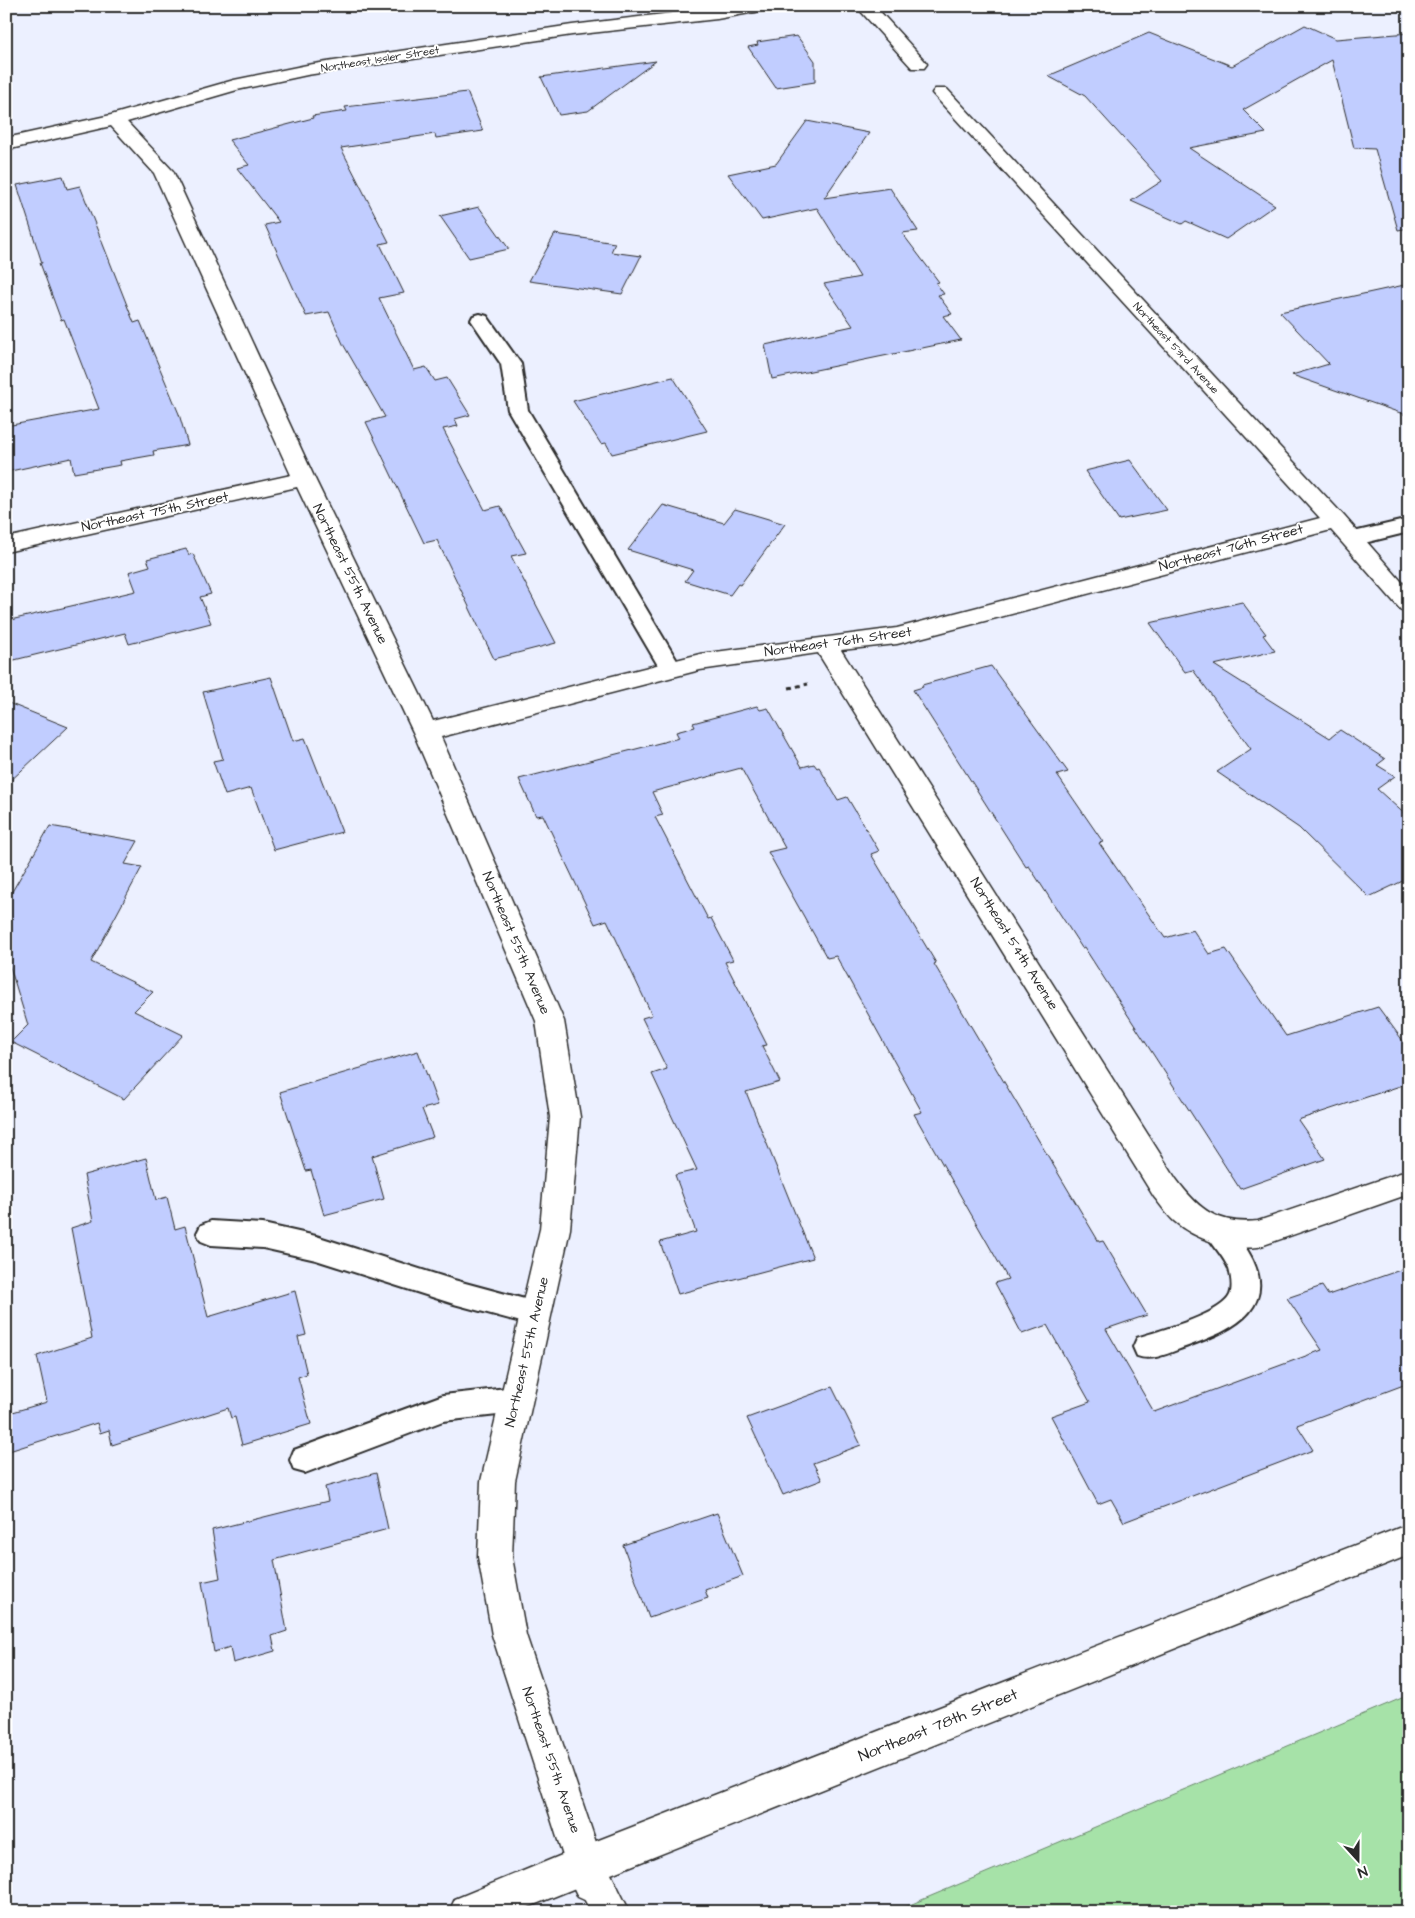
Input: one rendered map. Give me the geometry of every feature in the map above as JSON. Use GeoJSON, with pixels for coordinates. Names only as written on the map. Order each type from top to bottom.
{"type":"FeatureCollection","features":[{"type":"Feature","properties":{"kind":"street","name":"Northeast Issler Street"},"geometry":{"type":"LineString","coordinates":[[6,144],[115,120],[234,84],[308,70],[572,30],[717,14],[761,6]]}},
{"type":"Feature","properties":{"kind":"street"},"geometry":{"type":"LineString","coordinates":[[865,6],[918,64]]}},
{"type":"Feature","properties":{"kind":"street","name":"Northeast 53rd Avenue"},"geometry":{"type":"LineString","coordinates":[[941,93],[1336,521],[1409,604]]}},
{"type":"Feature","properties":{"kind":"street","name":"Northeast 55th Avenue"},"geometry":{"type":"LineString","coordinates":[[115,120],[163,171],[304,479],[426,732],[550,1020],[565,1118],[555,1229],[498,1481],[494,1557],[509,1634],[586,1864],[597,1912]]}},
{"type":"Feature","properties":{"kind":"street","name":"Northeast 75th Street"},"geometry":{"type":"LineString","coordinates":[[6,545],[304,479]]}},
{"type":"Feature","properties":{"kind":"street","name":"Northeast 76th Street"},"geometry":{"type":"LineString","coordinates":[[426,732],[700,662],[897,636],[1336,521]]}},
{"type":"Feature","properties":{"kind":"street","name":"Northeast 54th Avenue"},"geometry":{"type":"LineString","coordinates":[[825,644],[1165,1188],[1187,1215],[1218,1230],[1244,1236],[1258,1234],[1409,1182]]}},
{"type":"Feature","properties":{"kind":"street","name":"Northeast 78th Street"},"geometry":{"type":"LineString","coordinates":[[468,1912],[1409,1538]]}},
{"type":"Feature","properties":{"kind":"street","name":"Northeast 55th Avenue"},"geometry":{"type":"LineString","coordinates":[[586,1864],[611,1912]]}},
{"type":"Feature","properties":{"kind":"lane"},"geometry":{"type":"LineString","coordinates":[[480,320],[511,364],[518,410],[671,669]]}},
{"type":"Feature","properties":{"kind":"lane"},"geometry":{"type":"LineString","coordinates":[[1352,539],[1409,526]]}},
{"type":"Feature","properties":{"kind":"lane"},"geometry":{"type":"LineString","coordinates":[[1147,1348],[1212,1323],[1242,1303],[1245,1289],[1244,1273],[1218,1230]]}},
{"type":"Feature","properties":{"kind":"lane"},"geometry":{"type":"LineString","coordinates":[[211,1233],[263,1236],[316,1248],[454,1292],[536,1314]]}},
{"type":"Feature","properties":{"kind":"lane"},"geometry":{"type":"LineString","coordinates":[[305,1460],[444,1408],[516,1400]]}},
{"type":"Feature","properties":{"kind":"green space"},"geometry":{"type":"Polygon","coordinates":[[[1409,1695],[1409,1912],[893,1912],[1409,1695]]]}},
{"type":"Feature","properties":{"kind":"building"},"geometry":{"type":"Polygon","coordinates":[[[1305,25],[1336,39],[1409,33],[1409,228],[1398,230],[1375,149],[1354,148],[1332,60],[1243,110],[1266,133],[1189,148],[1275,205],[1226,239],[1186,221],[1182,224],[1131,201],[1162,181],[1085,96],[1048,76],[1149,33],[1232,66],[1305,25]]]}},
{"type":"Feature","properties":{"kind":"building"},"geometry":{"type":"Polygon","coordinates":[[[797,36],[815,61],[815,82],[776,88],[748,47],[758,45],[757,42],[797,36]]]}},
{"type":"Feature","properties":{"kind":"building"},"geometry":{"type":"Polygon","coordinates":[[[656,61],[588,111],[559,115],[541,77],[656,61]]]}},
{"type":"Feature","properties":{"kind":"building"},"geometry":{"type":"Polygon","coordinates":[[[467,92],[483,131],[436,138],[435,134],[341,148],[389,242],[380,244],[404,293],[379,298],[414,370],[426,367],[435,381],[447,378],[470,415],[455,419],[458,426],[443,429],[485,510],[500,506],[526,553],[511,556],[556,643],[494,659],[437,540],[424,543],[366,422],[385,417],[343,344],[329,312],[306,316],[265,225],[279,222],[237,168],[249,165],[229,140],[313,118],[312,116],[347,111],[345,107],[467,92]]]}},
{"type":"Feature","properties":{"kind":"building"},"geometry":{"type":"Polygon","coordinates":[[[807,121],[869,133],[824,198],[890,188],[918,231],[902,233],[939,282],[936,283],[944,294],[938,295],[952,314],[943,316],[961,340],[772,379],[765,345],[853,326],[824,284],[860,277],[817,208],[762,220],[728,174],[776,164],[807,121]]]}},
{"type":"Feature","properties":{"kind":"building"},"geometry":{"type":"Polygon","coordinates":[[[63,176],[67,189],[80,186],[134,323],[140,321],[179,414],[188,445],[153,451],[154,455],[120,461],[121,465],[74,473],[71,458],[6,472],[6,426],[99,409],[64,319],[61,320],[40,263],[42,263],[17,185],[63,176]]]}},
{"type":"Feature","properties":{"kind":"building"},"geometry":{"type":"Polygon","coordinates":[[[479,207],[509,249],[469,258],[440,216],[479,207]]]}},
{"type":"Feature","properties":{"kind":"building"},"geometry":{"type":"Polygon","coordinates":[[[555,234],[615,243],[611,252],[641,256],[622,294],[529,281],[555,234]]]}},
{"type":"Feature","properties":{"kind":"building"},"geometry":{"type":"Polygon","coordinates":[[[1409,284],[1409,416],[1292,375],[1329,364],[1280,312],[1409,284]]]}},
{"type":"Feature","properties":{"kind":"building"},"geometry":{"type":"Polygon","coordinates":[[[673,377],[707,431],[612,454],[606,443],[601,444],[573,401],[673,377]]]}},
{"type":"Feature","properties":{"kind":"building"},"geometry":{"type":"Polygon","coordinates":[[[1130,460],[1167,510],[1119,520],[1085,471],[1130,460]]]}},
{"type":"Feature","properties":{"kind":"building"},"geometry":{"type":"Polygon","coordinates":[[[663,505],[724,523],[735,509],[785,524],[740,585],[738,584],[730,595],[685,581],[693,570],[628,550],[663,505]]]}},
{"type":"Feature","properties":{"kind":"building"},"geometry":{"type":"Polygon","coordinates":[[[186,549],[189,555],[193,554],[211,594],[200,597],[211,623],[129,644],[125,633],[6,662],[6,621],[136,591],[129,572],[150,566],[147,559],[186,549]]]}},
{"type":"Feature","properties":{"kind":"building"},"geometry":{"type":"Polygon","coordinates":[[[1242,602],[1266,634],[1263,635],[1275,651],[1214,665],[1330,738],[1340,730],[1385,759],[1377,765],[1395,776],[1377,789],[1409,818],[1409,878],[1369,897],[1299,828],[1217,772],[1251,749],[1193,670],[1185,672],[1150,623],[1242,602]]]}},
{"type":"Feature","properties":{"kind":"building"},"geometry":{"type":"Polygon","coordinates":[[[991,666],[1068,772],[1057,775],[1103,842],[1099,843],[1165,938],[1193,930],[1209,954],[1226,949],[1286,1036],[1378,1007],[1409,1049],[1409,1083],[1298,1120],[1325,1159],[1240,1189],[1084,947],[1082,948],[1029,866],[1026,867],[913,690],[923,687],[922,685],[991,666]]]}},
{"type":"Feature","properties":{"kind":"building"},"geometry":{"type":"Polygon","coordinates":[[[271,677],[293,741],[305,738],[342,832],[274,850],[251,788],[225,795],[213,761],[223,759],[203,692],[271,677]]]}},
{"type":"Feature","properties":{"kind":"building"},"geometry":{"type":"Polygon","coordinates":[[[6,702],[68,727],[6,785],[6,702]]]}},
{"type":"Feature","properties":{"kind":"building"},"geometry":{"type":"Polygon","coordinates":[[[757,706],[760,710],[768,708],[802,767],[814,764],[817,768],[819,767],[838,800],[847,797],[879,851],[871,854],[936,963],[934,964],[1099,1242],[1103,1241],[1147,1315],[1106,1329],[1154,1412],[1322,1350],[1287,1298],[1322,1286],[1328,1295],[1409,1267],[1409,1383],[1297,1425],[1313,1450],[1124,1522],[1111,1499],[1098,1504],[1051,1416],[1090,1402],[1047,1325],[1022,1334],[995,1283],[1008,1279],[914,1114],[922,1112],[836,956],[827,958],[768,852],[785,848],[741,768],[652,792],[663,815],[655,817],[708,919],[711,918],[733,960],[725,962],[767,1045],[762,1046],[780,1082],[746,1092],[813,1258],[678,1294],[660,1242],[696,1232],[675,1175],[697,1170],[652,1074],[667,1069],[642,1018],[652,1015],[607,920],[595,924],[543,815],[536,816],[519,779],[679,738],[676,732],[695,727],[693,723],[757,706]]]}},
{"type":"Feature","properties":{"kind":"building"},"geometry":{"type":"Polygon","coordinates":[[[50,826],[138,841],[125,864],[142,867],[91,962],[153,992],[134,1011],[183,1035],[124,1099],[11,1042],[28,1025],[6,954],[6,902],[50,826]]]}},
{"type":"Feature","properties":{"kind":"building"},"geometry":{"type":"Polygon","coordinates":[[[418,1051],[438,1105],[422,1109],[433,1137],[372,1156],[384,1199],[324,1215],[311,1170],[306,1171],[280,1092],[418,1051]]]}},
{"type":"Feature","properties":{"kind":"building"},"geometry":{"type":"Polygon","coordinates":[[[146,1158],[156,1200],[167,1197],[175,1229],[185,1226],[208,1317],[295,1291],[306,1335],[298,1337],[307,1374],[298,1377],[311,1424],[242,1445],[235,1417],[231,1418],[228,1408],[112,1445],[109,1430],[100,1433],[97,1423],[6,1452],[6,1414],[47,1402],[37,1356],[92,1338],[71,1228],[93,1221],[84,1175],[146,1158]]]}},
{"type":"Feature","properties":{"kind":"building"},"geometry":{"type":"Polygon","coordinates":[[[832,1387],[861,1445],[813,1463],[822,1480],[783,1495],[747,1418],[832,1387]]]}},
{"type":"Feature","properties":{"kind":"building"},"geometry":{"type":"Polygon","coordinates":[[[376,1473],[388,1529],[274,1560],[287,1631],[272,1636],[275,1651],[233,1663],[230,1647],[214,1652],[202,1582],[220,1578],[212,1530],[328,1501],[325,1487],[376,1473]]]}},
{"type":"Feature","properties":{"kind":"building"},"geometry":{"type":"Polygon","coordinates":[[[717,1513],[743,1576],[705,1590],[708,1598],[649,1618],[623,1545],[717,1513]]]}}]}
